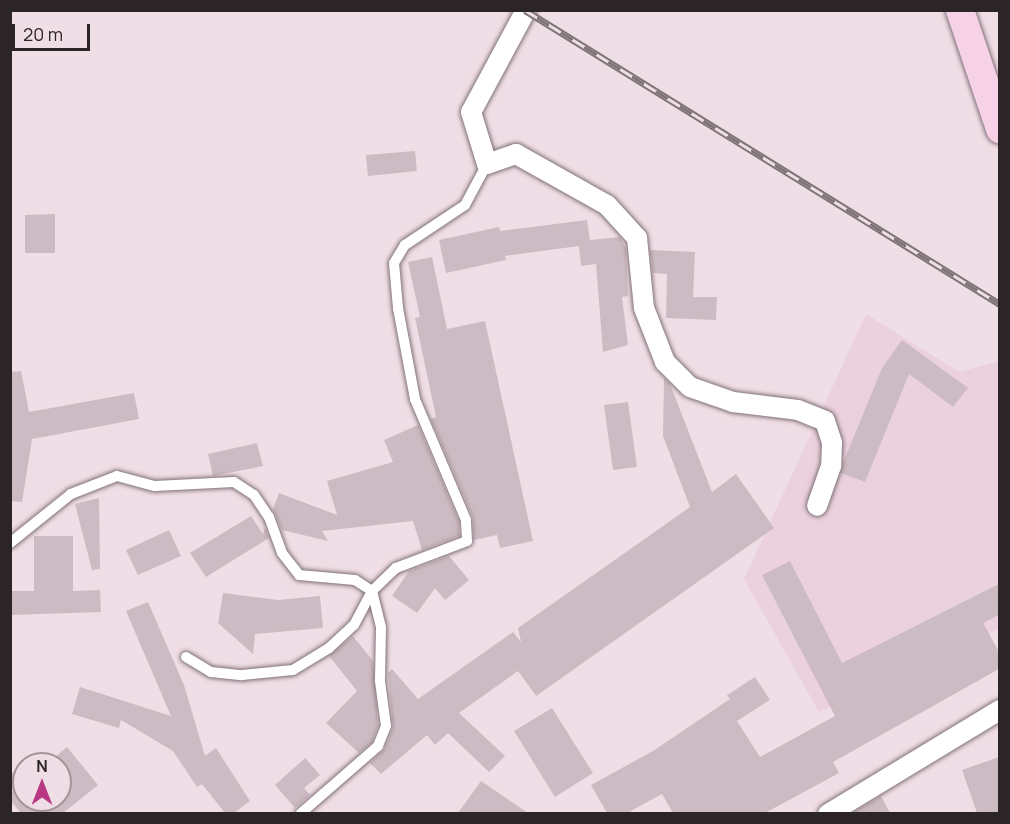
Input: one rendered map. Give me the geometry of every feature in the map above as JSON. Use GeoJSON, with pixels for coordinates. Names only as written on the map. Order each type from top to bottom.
{"type":"FeatureCollection","features":[{"type":"Feature","properties":{"kind":"main road"},"geometry":{"type":"LineString","coordinates":[[960,10],[999,129]]}},
{"type":"Feature","properties":{"kind":"street"},"geometry":{"type":"LineString","coordinates":[[526,10],[471,112],[487,164],[516,154],[607,204],[637,238],[644,308],[665,362],[690,387],[733,402],[798,410],[825,422],[832,442],[831,466],[817,506]]}},
{"type":"Feature","properties":{"kind":"street"},"geometry":{"type":"LineString","coordinates":[[828,813],[999,710]]}},
{"type":"Feature","properties":{"kind":"lane"},"geometry":{"type":"LineString","coordinates":[[186,657],[221,673],[242,675],[293,670],[329,648],[354,625],[372,591],[396,568],[467,541],[466,520],[415,399],[398,308],[394,262],[405,245],[465,205],[487,164]]}},
{"type":"Feature","properties":{"kind":"lane"},"geometry":{"type":"LineString","coordinates":[[10,543],[71,494],[117,477],[155,486],[234,482],[254,495],[269,517],[282,553],[299,575],[355,580],[372,591],[381,628],[380,681],[386,726],[378,746],[300,813]]}},
{"type":"Feature","properties":{"kind":"shaded area"},"geometry":{"type":"Polygon","coordinates":[[[866,314],[959,372],[999,361],[999,629],[819,712],[744,579],[866,314]]]}},
{"type":"Feature","properties":{"kind":"building"},"geometry":{"type":"Polygon","coordinates":[[[415,151],[417,171],[368,176],[366,155],[415,151]]]}},
{"type":"Feature","properties":{"kind":"building"},"geometry":{"type":"Polygon","coordinates":[[[55,214],[55,253],[25,253],[25,215],[55,214]]]}},
{"type":"Feature","properties":{"kind":"building"},"geometry":{"type":"Polygon","coordinates":[[[587,220],[590,240],[620,237],[626,249],[628,296],[622,297],[628,345],[603,352],[596,264],[581,266],[579,246],[505,256],[506,260],[446,273],[439,240],[499,227],[500,231],[587,220]]]}},
{"type":"Feature","properties":{"kind":"building"},"geometry":{"type":"Polygon","coordinates":[[[650,250],[695,252],[693,297],[717,297],[716,320],[666,318],[667,274],[653,273],[650,250]]]}},
{"type":"Feature","properties":{"kind":"building"},"geometry":{"type":"Polygon","coordinates":[[[432,257],[447,329],[485,321],[533,541],[500,548],[497,535],[474,540],[473,517],[431,419],[436,417],[415,318],[420,317],[408,262],[432,257]]]}},
{"type":"Feature","properties":{"kind":"building"},"geometry":{"type":"Polygon","coordinates":[[[902,340],[968,388],[953,407],[909,374],[865,482],[841,473],[843,463],[882,368],[902,340]]]}},
{"type":"Feature","properties":{"kind":"building"},"geometry":{"type":"Polygon","coordinates":[[[21,371],[29,412],[134,393],[139,419],[32,439],[22,502],[10,501],[10,372],[21,371]]]}},
{"type":"Feature","properties":{"kind":"building"},"geometry":{"type":"Polygon","coordinates":[[[664,378],[670,384],[712,492],[736,474],[774,528],[536,696],[518,671],[459,713],[505,756],[489,772],[448,733],[435,745],[427,735],[381,774],[370,763],[385,749],[393,728],[388,673],[392,669],[418,699],[513,632],[521,642],[518,628],[690,507],[663,436],[664,378]]]}},
{"type":"Feature","properties":{"kind":"building"},"geometry":{"type":"Polygon","coordinates":[[[628,402],[637,467],[613,470],[604,405],[628,402]]]}},
{"type":"Feature","properties":{"kind":"building"},"geometry":{"type":"Polygon","coordinates":[[[418,425],[459,522],[459,536],[422,550],[413,521],[322,531],[328,541],[282,530],[273,509],[279,493],[337,515],[327,481],[393,462],[384,440],[418,425]]]}},
{"type":"Feature","properties":{"kind":"building"},"geometry":{"type":"Polygon","coordinates":[[[257,443],[263,466],[213,476],[208,454],[257,443]]]}},
{"type":"Feature","properties":{"kind":"building"},"geometry":{"type":"Polygon","coordinates":[[[99,498],[100,569],[92,570],[75,504],[99,498]]]}},
{"type":"Feature","properties":{"kind":"building"},"geometry":{"type":"Polygon","coordinates":[[[251,516],[263,534],[265,528],[269,538],[206,577],[190,553],[251,516]]]}},
{"type":"Feature","properties":{"kind":"building"},"geometry":{"type":"Polygon","coordinates":[[[169,530],[181,556],[138,575],[126,550],[169,530]]]}},
{"type":"Feature","properties":{"kind":"building"},"geometry":{"type":"Polygon","coordinates":[[[34,536],[73,536],[73,591],[100,590],[101,612],[10,615],[10,591],[34,591],[34,536]]]}},
{"type":"Feature","properties":{"kind":"building"},"geometry":{"type":"Polygon","coordinates":[[[449,556],[469,580],[445,600],[435,588],[417,613],[392,596],[409,571],[449,556]]]}},
{"type":"Feature","properties":{"kind":"building"},"geometry":{"type":"Polygon","coordinates":[[[790,561],[842,663],[999,584],[999,615],[983,623],[999,652],[999,669],[833,762],[839,773],[765,813],[673,813],[662,794],[627,813],[607,813],[591,785],[653,751],[730,699],[727,695],[755,677],[770,700],[737,721],[760,757],[835,716],[762,575],[790,561]]]}},
{"type":"Feature","properties":{"kind":"building"},"geometry":{"type":"Polygon","coordinates":[[[223,593],[278,600],[320,596],[323,628],[255,634],[253,654],[218,623],[223,593]]]}},
{"type":"Feature","properties":{"kind":"building"},"geometry":{"type":"Polygon","coordinates":[[[148,602],[184,685],[205,756],[216,748],[250,801],[234,813],[225,813],[202,784],[197,787],[173,751],[121,720],[119,728],[72,714],[80,687],[171,716],[126,611],[148,602]]]}},
{"type":"Feature","properties":{"kind":"building"},"geometry":{"type":"Polygon","coordinates":[[[353,636],[373,661],[378,725],[372,742],[359,753],[326,723],[357,691],[329,656],[353,636]]]}},
{"type":"Feature","properties":{"kind":"building"},"geometry":{"type":"Polygon","coordinates":[[[552,708],[593,773],[555,797],[514,731],[552,708]]]}},
{"type":"Feature","properties":{"kind":"building"},"geometry":{"type":"Polygon","coordinates":[[[67,747],[71,752],[61,752],[67,747]]]}},
{"type":"Feature","properties":{"kind":"building"},"geometry":{"type":"Polygon","coordinates":[[[72,753],[98,785],[72,806],[72,753]]]}},
{"type":"Feature","properties":{"kind":"building"},"geometry":{"type":"Polygon","coordinates":[[[999,757],[999,813],[977,813],[962,770],[999,757]]]}},
{"type":"Feature","properties":{"kind":"building"},"geometry":{"type":"Polygon","coordinates":[[[305,758],[320,775],[304,788],[310,795],[295,808],[275,785],[305,758]]]}},
{"type":"Feature","properties":{"kind":"building"},"geometry":{"type":"Polygon","coordinates":[[[12,773],[12,802],[10,800],[10,775],[12,773]]]}},
{"type":"Feature","properties":{"kind":"building"},"geometry":{"type":"Polygon","coordinates":[[[481,781],[528,813],[458,813],[481,781]]]}},
{"type":"Feature","properties":{"kind":"building"},"geometry":{"type":"Polygon","coordinates":[[[881,796],[890,813],[852,813],[881,796]]]}},
{"type":"Feature","properties":{"kind":"building"},"geometry":{"type":"Polygon","coordinates":[[[20,812],[64,812],[63,813],[20,812]]]}},
{"type":"Feature","properties":{"kind":"railway"},"geometry":{"type":"LineString","coordinates":[[525,10],[1000,304]]}}]}
